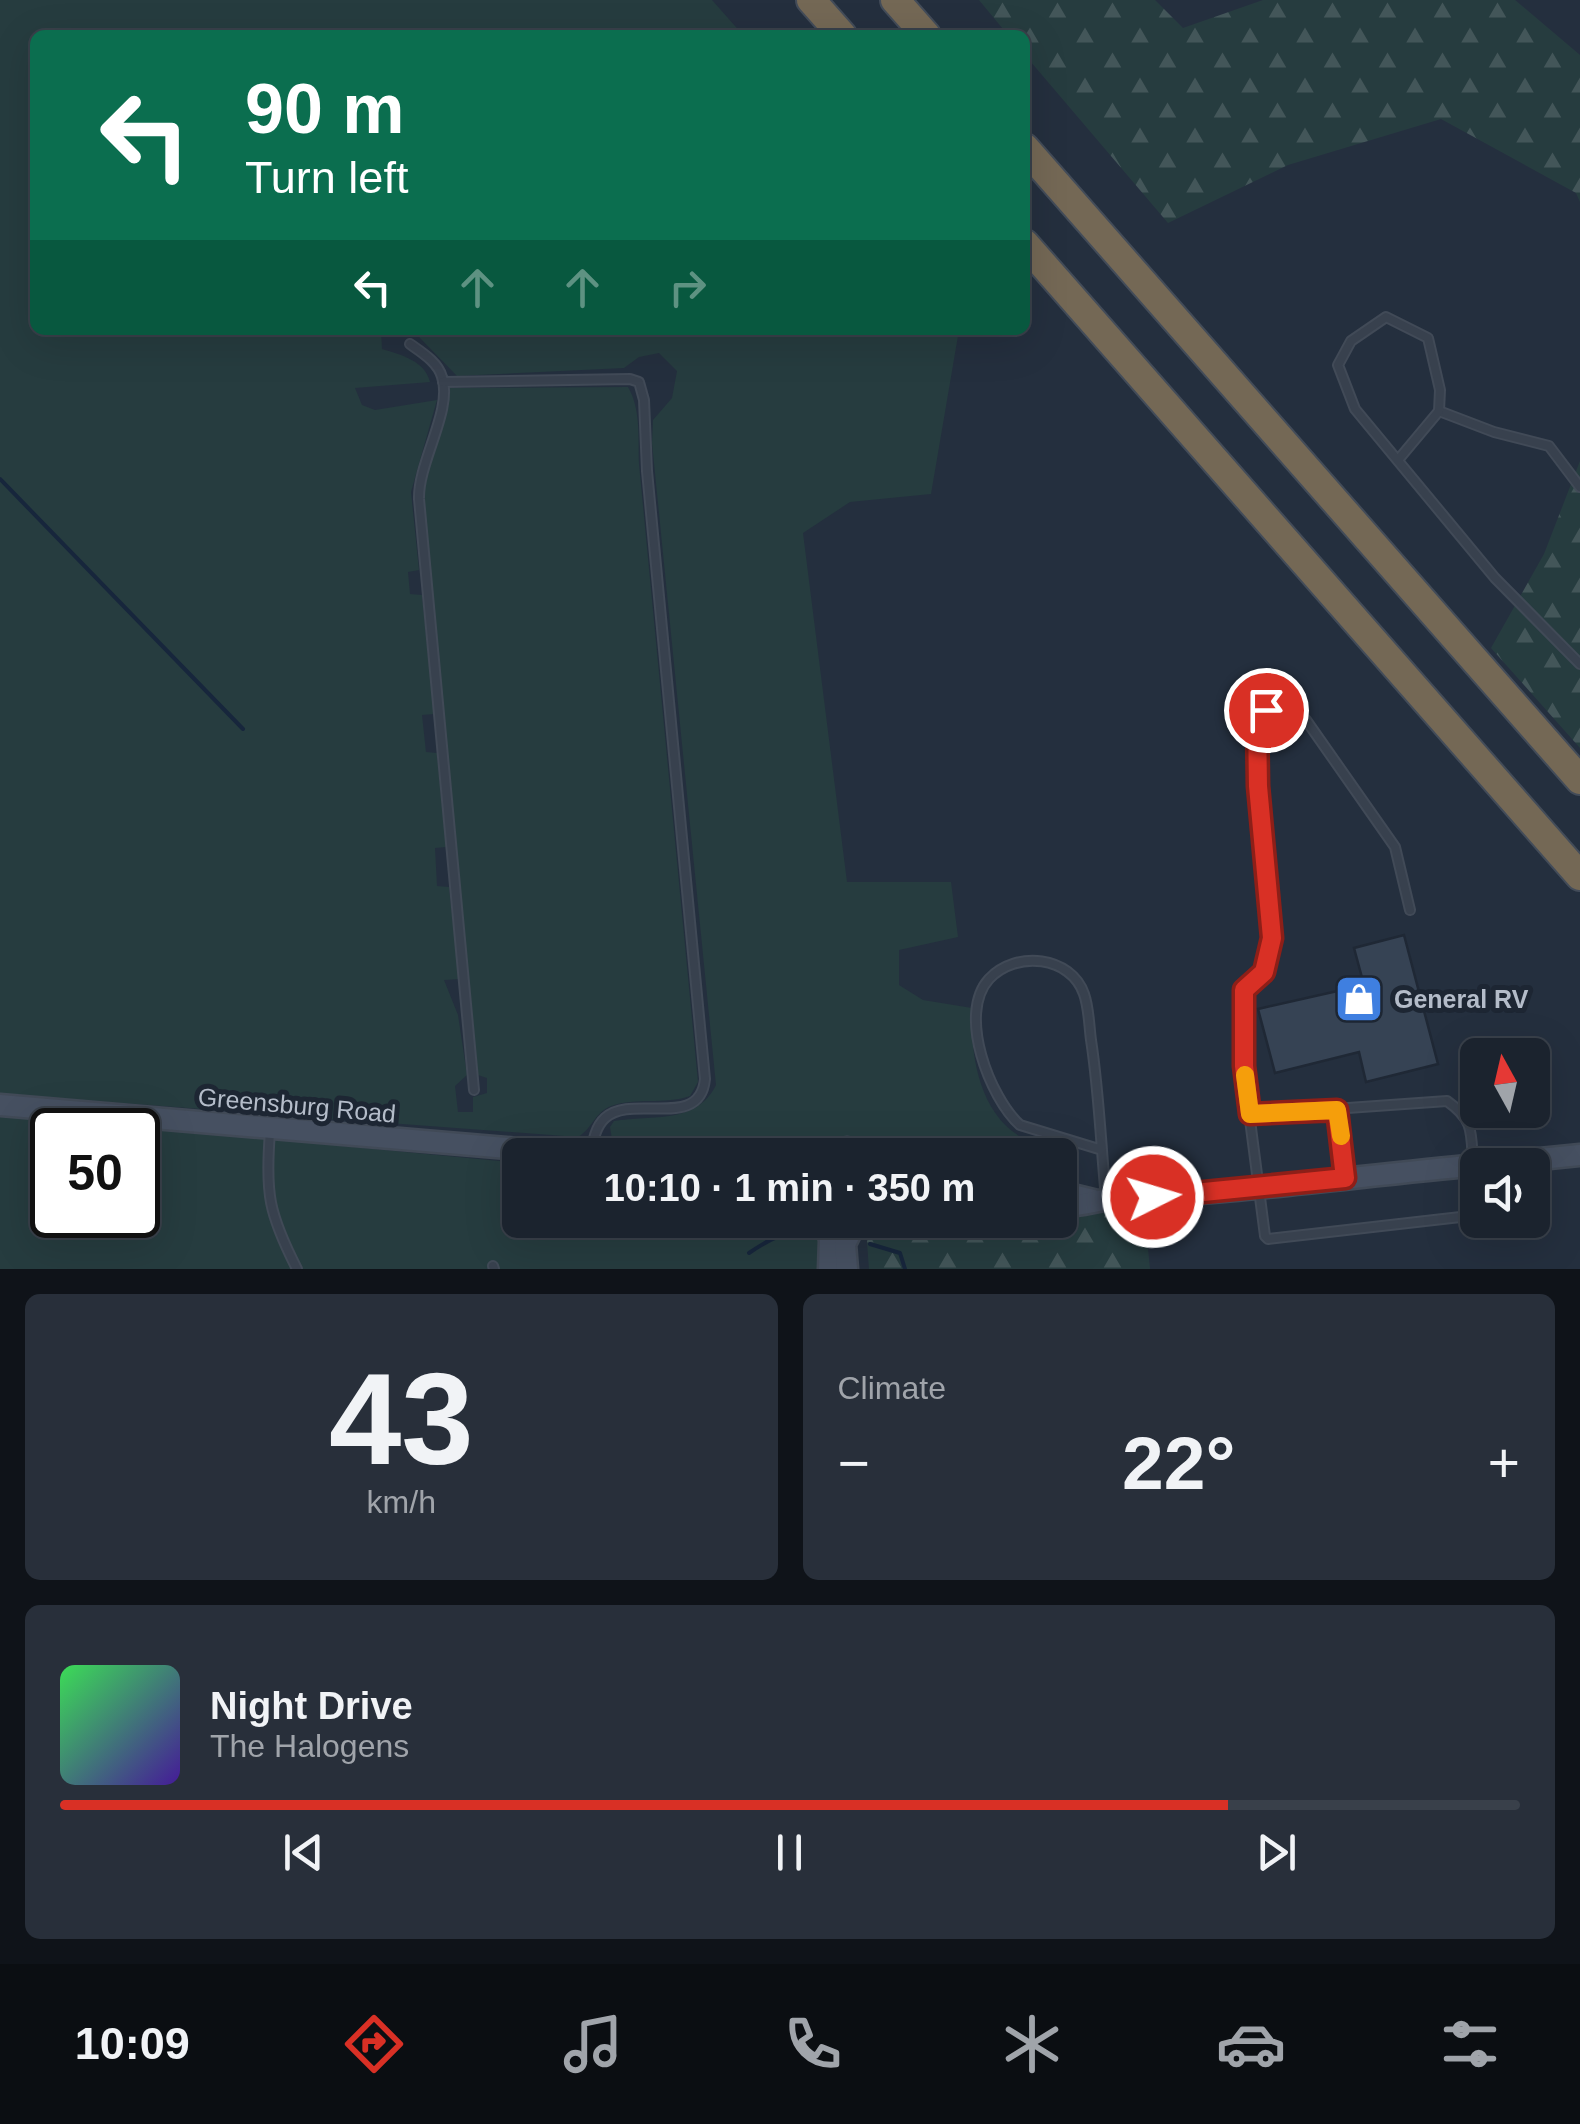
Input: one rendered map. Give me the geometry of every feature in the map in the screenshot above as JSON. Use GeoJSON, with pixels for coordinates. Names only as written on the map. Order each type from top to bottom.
{"type":"FeatureCollection","features":[{"type":"Feature","properties":{"kind":"highway"},"geometry":{"type":"LineString","coordinates":[[811,0],[838,30]]}},
{"type":"Feature","properties":{"kind":"highway"},"geometry":{"type":"LineString","coordinates":[[895,0],[922,30]]}},
{"type":"Feature","properties":{"kind":"highway"},"geometry":{"type":"LineString","coordinates":[[1030,154],[1580,780]]}},
{"type":"Feature","properties":{"kind":"highway"},"geometry":{"type":"LineString","coordinates":[[1030,250],[1580,876]]}},
{"type":"Feature","properties":{"kind":"main road","name":"Greensburg Road"},"geometry":{"type":"LineString","coordinates":[[0,1105],[502,1148]]}},
{"type":"Feature","properties":{"kind":"main road"},"geometry":{"type":"LineString","coordinates":[[1550,1159],[1580,1155]]}},
{"type":"Feature","properties":{"kind":"main road"},"geometry":{"type":"LineString","coordinates":[[1077,1205],[1099,1199],[1460,1170]]}},
{"type":"Feature","properties":{"kind":"main road"},"geometry":{"type":"LineString","coordinates":[[1077,1195],[1099,1199]]}},
{"type":"Feature","properties":{"kind":"main road"},"geometry":{"type":"LineString","coordinates":[[829,1269],[830,1238]]}},
{"type":"Feature","properties":{"kind":"main road"},"geometry":{"type":"LineString","coordinates":[[847,1269],[848,1238]]}},
{"type":"Feature","properties":{"kind":"lane"},"geometry":{"type":"LineString","coordinates":[[1398,460],[1438,411],[1440,390],[1428,338],[1386,317],[1351,341],[1338,365],[1356,409],[1495,578],[1580,664]]}},
{"type":"Feature","properties":{"kind":"lane"},"geometry":{"type":"LineString","coordinates":[[410,344],[434,364],[443,382],[440,413],[418,483],[474,1090]]}},
{"type":"Feature","properties":{"kind":"lane"},"geometry":{"type":"LineString","coordinates":[[443,382],[630,379],[639,382],[644,400],[646,471],[705,1078],[704,1089],[695,1102],[680,1108],[618,1111],[605,1118],[593,1138]]}},
{"type":"Feature","properties":{"kind":"lane"},"geometry":{"type":"LineString","coordinates":[[1438,411],[1494,432],[1549,446],[1580,486]]}},
{"type":"Feature","properties":{"kind":"lane"},"geometry":{"type":"LineString","coordinates":[[1410,910],[1395,847],[1306,720],[1285,708],[1266,710],[1257,721],[1258,786],[1272,938],[1264,972],[1244,990],[1244,1066],[1265,1236],[1268,1239],[1460,1218]]}},
{"type":"Feature","properties":{"kind":"lane"},"geometry":{"type":"LineString","coordinates":[[1099,1199],[1102,1150],[1085,996],[1066,969],[1046,960],[1002,970],[988,980],[979,999],[978,1042],[983,1065],[1009,1116],[1020,1125],[1102,1150]]}},
{"type":"Feature","properties":{"kind":"lane"},"geometry":{"type":"LineString","coordinates":[[1250,1114],[1448,1100],[1466,1115],[1474,1148]]}},
{"type":"Feature","properties":{"kind":"lane"},"geometry":{"type":"LineString","coordinates":[[1337,1110],[1345,1178]]}},
{"type":"Feature","properties":{"kind":"lane"},"geometry":{"type":"LineString","coordinates":[[271,1128],[267,1194],[275,1225],[297,1269]]}},
{"type":"Feature","properties":{"kind":"green space"},"geometry":{"type":"Polygon","coordinates":[[[0,0],[712,0],[739,30],[30,30],[30,335],[381,335],[382,349],[412,360],[430,382],[355,388],[362,405],[375,410],[437,400],[411,492],[419,570],[408,572],[410,594],[422,595],[434,714],[422,715],[426,752],[437,753],[446,847],[435,848],[437,886],[449,887],[459,979],[444,980],[458,1015],[467,1075],[455,1086],[458,1112],[473,1112],[473,1097],[487,1093],[487,1078],[478,1075],[423,500],[425,478],[450,388],[628,387],[638,424],[698,1082],[690,1096],[611,1106],[578,1137],[0,1094],[0,0]]]}},
{"type":"Feature","properties":{"kind":"green space"},"geometry":{"type":"Polygon","coordinates":[[[979,0],[1155,0],[1183,28],[1263,0],[1515,0],[1580,55],[1580,202],[1576,193],[1441,119],[1288,165],[1168,223],[1030,61],[1030,30],[1004,30],[979,0]]]}},
{"type":"Feature","properties":{"kind":"green space"},"geometry":{"type":"Polygon","coordinates":[[[419,335],[958,335],[931,494],[850,502],[803,533],[847,882],[951,882],[958,937],[899,950],[899,985],[923,1000],[972,1008],[979,1079],[994,1111],[1022,1138],[612,1138],[610,1127],[614,1121],[686,1112],[708,1097],[716,1085],[652,443],[653,420],[672,398],[677,371],[659,353],[639,357],[624,368],[457,376],[419,335]]]}},
{"type":"Feature","properties":{"kind":"green space"},"geometry":{"type":"Polygon","coordinates":[[[1580,461],[1580,748],[1491,648],[1544,554],[1580,461]]]}},
{"type":"Feature","properties":{"kind":"green space"},"geometry":{"type":"Polygon","coordinates":[[[0,1113],[30,1116],[30,1238],[160,1238],[160,1128],[502,1161],[502,1238],[823,1238],[823,1269],[0,1269],[0,1113]]]}},
{"type":"Feature","properties":{"kind":"green space"},"geometry":{"type":"Polygon","coordinates":[[[1077,1209],[1144,1209],[1150,1269],[869,1269],[867,1241],[1077,1238],[1077,1209]]]}},
{"type":"Feature","properties":{"kind":"building","name":"General RV"},"geometry":{"type":"Polygon","coordinates":[[[1404,935],[1438,1064],[1366,1082],[1359,1052],[1275,1073],[1258,1009],[1364,985],[1354,948],[1404,935]]]}},
{"type":"Feature","properties":{"kind":"waterway"},"geometry":{"type":"LineString","coordinates":[[0,479],[243,729]]}},
{"type":"Feature","properties":{"kind":"waterway"},"geometry":{"type":"LineString","coordinates":[[749,1253],[774,1238]]}},
{"type":"Feature","properties":{"kind":"waterway"},"geometry":{"type":"LineString","coordinates":[[870,1244],[900,1253],[905,1269]]}},
{"type":"Feature","properties":{"kind":"slow traffic"},"geometry":{"type":"LineString","coordinates":[[1245,1075],[1250,1114],[1337,1110],[1341,1136]]}},
{"type":"Feature","properties":{"kind":"place","name":"General RV"},"geometry":{"type":"Point","coordinates":[1359,999]}},
{"type":"Feature","properties":{"kind":"route"},"geometry":{"type":"LineString","coordinates":[[1153,1197],[1345,1178],[1337,1110],[1250,1114],[1244,1066],[1244,990],[1264,972],[1272,938],[1258,786],[1257,721],[1266,710]]}}]}
